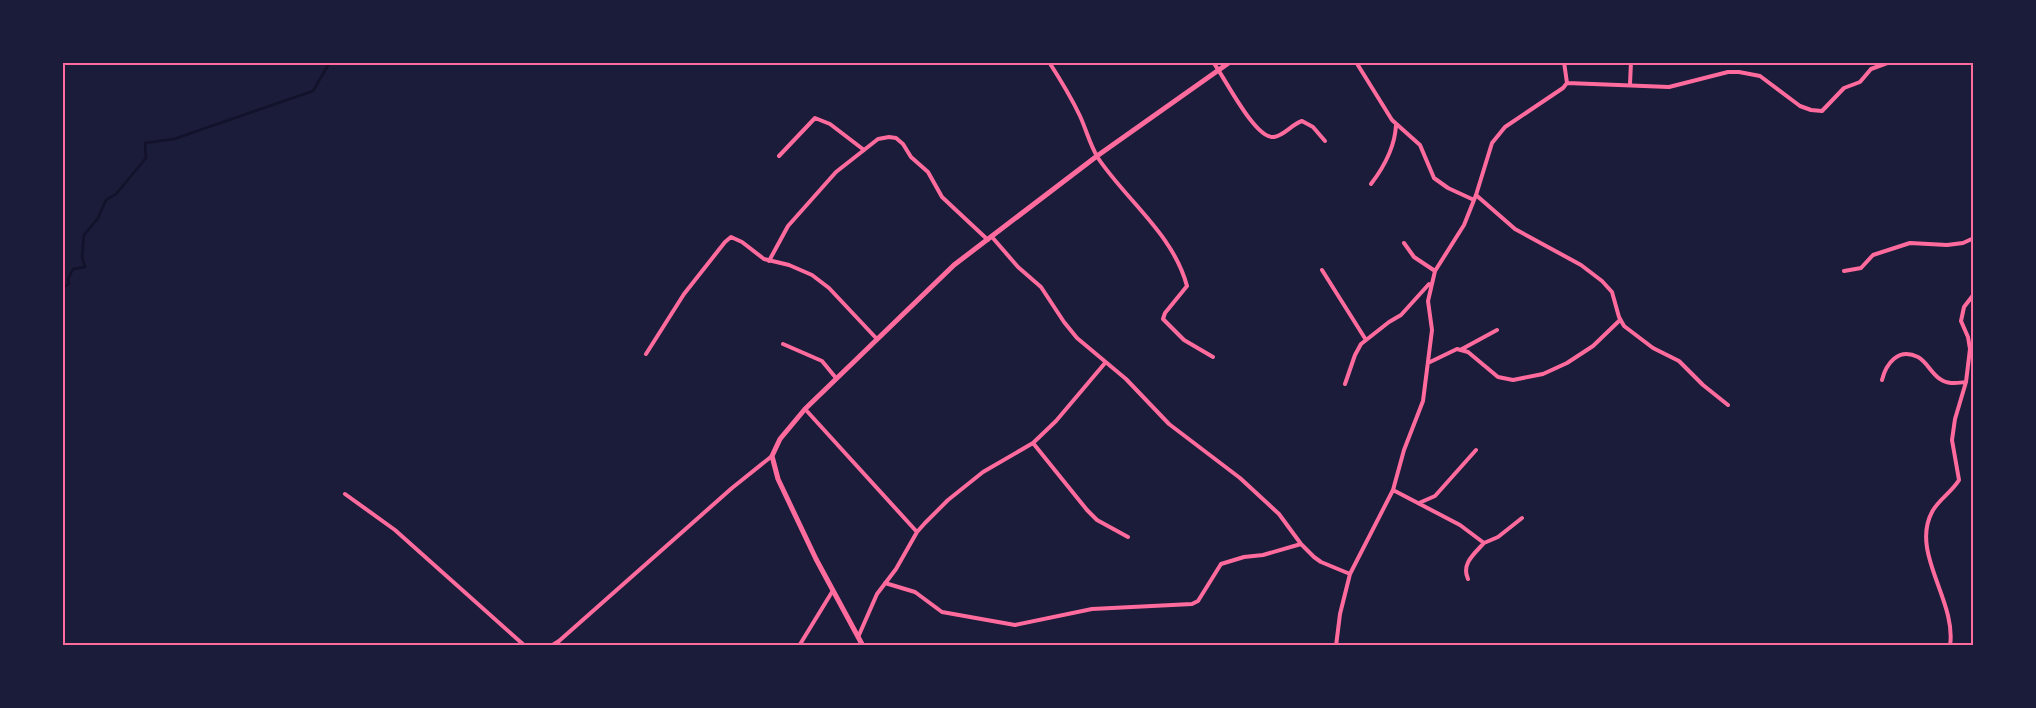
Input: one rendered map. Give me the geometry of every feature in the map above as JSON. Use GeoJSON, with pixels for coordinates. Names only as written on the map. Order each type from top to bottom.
{"type":"FeatureCollection","features":[{"type":"Feature","properties":{"kind":"street"},"geometry":{"type":"LineString","coordinates":[[1049,62],[1071,98],[1097,156],[1114,180],[1150,220],[1182,268],[1187,286],[1165,313],[1163,320],[1184,340],[1213,357]]}},
{"type":"Feature","properties":{"kind":"street"},"geometry":{"type":"LineString","coordinates":[[1212,62],[1220,71],[1248,117],[1268,136],[1275,136],[1302,121],[1314,127],[1325,141]]}},
{"type":"Feature","properties":{"kind":"street"},"geometry":{"type":"LineString","coordinates":[[551,646],[658,555],[732,488],[772,456],[780,439],[805,409],[876,338],[954,265],[1097,156],[1220,71],[1230,62]]}},
{"type":"Feature","properties":{"kind":"street"},"geometry":{"type":"LineString","coordinates":[[1356,62],[1396,125],[1420,145],[1434,178],[1448,188],[1474,200]]}},
{"type":"Feature","properties":{"kind":"street"},"geometry":{"type":"LineString","coordinates":[[1564,62],[1567,83]]}},
{"type":"Feature","properties":{"kind":"street"},"geometry":{"type":"LineString","coordinates":[[1630,62],[1630,84]]}},
{"type":"Feature","properties":{"kind":"street"},"geometry":{"type":"LineString","coordinates":[[1336,646],[1341,608],[1350,574],[1393,490],[1423,401],[1432,330],[1428,301],[1431,282],[1435,271],[1464,225],[1476,195],[1487,152],[1498,134],[1505,127],[1556,94],[1567,83],[1669,87],[1728,72],[1752,74],[1768,80],[1790,101],[1811,110],[1822,111],[1844,88],[1860,82],[1871,69],[1890,62]]}},
{"type":"Feature","properties":{"kind":"street"},"geometry":{"type":"LineString","coordinates":[[779,156],[815,118],[830,124],[864,150]]}},
{"type":"Feature","properties":{"kind":"street"},"geometry":{"type":"LineString","coordinates":[[1371,184],[1379,174],[1391,149],[1396,125]]}},
{"type":"Feature","properties":{"kind":"street"},"geometry":{"type":"LineString","coordinates":[[769,261],[788,226],[836,172],[882,137],[893,137],[899,140],[911,156],[928,172],[942,198],[990,238],[1018,267],[1041,287],[1077,338],[1126,379],[1169,424],[1240,478],[1280,514],[1301,544],[1321,562],[1350,574]]}},
{"type":"Feature","properties":{"kind":"street"},"geometry":{"type":"LineString","coordinates":[[1476,195],[1515,229],[1581,265],[1608,286],[1624,326],[1653,348],[1679,361],[1703,385],[1728,405]]}},
{"type":"Feature","properties":{"kind":"street"},"geometry":{"type":"LineString","coordinates":[[646,354],[684,294],[727,239],[736,238],[769,261],[789,265],[812,275],[829,288],[876,338]]}},
{"type":"Feature","properties":{"kind":"street"},"geometry":{"type":"LineString","coordinates":[[1844,271],[1861,268],[1873,255],[1910,243],[1947,245],[1963,243],[1974,238]]}},
{"type":"Feature","properties":{"kind":"street"},"geometry":{"type":"LineString","coordinates":[[1404,243],[1414,257],[1435,271]]}},
{"type":"Feature","properties":{"kind":"street"},"geometry":{"type":"LineString","coordinates":[[1322,270],[1366,340]]}},
{"type":"Feature","properties":{"kind":"street"},"geometry":{"type":"LineString","coordinates":[[1345,384],[1355,355],[1366,340],[1401,315],[1431,282]]}},
{"type":"Feature","properties":{"kind":"street"},"geometry":{"type":"LineString","coordinates":[[1950,646],[1946,606],[1926,548],[1925,537],[1932,511],[1959,480],[1952,440],[1955,419],[1966,382],[1970,349],[1968,337],[1961,321],[1962,312],[1974,294]]}},
{"type":"Feature","properties":{"kind":"street"},"geometry":{"type":"LineString","coordinates":[[1462,349],[1493,374],[1505,380],[1513,380],[1543,374],[1567,363],[1593,346],[1620,320]]}},
{"type":"Feature","properties":{"kind":"street"},"geometry":{"type":"LineString","coordinates":[[1428,363],[1452,350],[1462,349],[1497,330]]}},
{"type":"Feature","properties":{"kind":"street"},"geometry":{"type":"LineString","coordinates":[[784,344],[828,365],[836,378]]}},
{"type":"Feature","properties":{"kind":"street"},"geometry":{"type":"LineString","coordinates":[[1882,380],[1892,359],[1900,354],[1907,354],[1917,356],[1940,379],[1948,383],[1966,382]]}},
{"type":"Feature","properties":{"kind":"street"},"geometry":{"type":"LineString","coordinates":[[859,635],[867,612],[917,532],[948,500],[983,472],[1033,443],[1056,421],[1105,363]]}},
{"type":"Feature","properties":{"kind":"street"},"geometry":{"type":"LineString","coordinates":[[805,409],[917,532]]}},
{"type":"Feature","properties":{"kind":"street"},"geometry":{"type":"LineString","coordinates":[[1033,443],[1087,510],[1098,520],[1128,537]]}},
{"type":"Feature","properties":{"kind":"street"},"geometry":{"type":"LineString","coordinates":[[1419,504],[1435,496],[1476,450]]}},
{"type":"Feature","properties":{"kind":"street"},"geometry":{"type":"LineString","coordinates":[[772,456],[778,479],[832,592],[859,635],[863,646]]}},
{"type":"Feature","properties":{"kind":"street"},"geometry":{"type":"LineString","coordinates":[[1393,490],[1460,526],[1484,542]]}},
{"type":"Feature","properties":{"kind":"street"},"geometry":{"type":"LineString","coordinates":[[345,494],[395,530],[525,646]]}},
{"type":"Feature","properties":{"kind":"street"},"geometry":{"type":"LineString","coordinates":[[1468,580],[1465,569],[1469,559],[1484,542],[1498,537],[1522,518]]}},
{"type":"Feature","properties":{"kind":"street"},"geometry":{"type":"LineString","coordinates":[[885,583],[915,592],[942,612],[1015,625],[1092,609],[1192,604],[1198,600],[1221,564],[1230,560],[1263,555],[1301,544]]}},
{"type":"Feature","properties":{"kind":"street"},"geometry":{"type":"LineString","coordinates":[[799,646],[832,592]]}},
{"type":"Feature","properties":{"kind":"waterway"},"geometry":{"type":"LineString","coordinates":[[62,288],[69,284],[68,279],[73,269],[85,267],[82,257],[84,235],[98,218],[106,200],[116,194],[146,158],[145,143],[174,139],[313,91],[330,62]]}}]}
